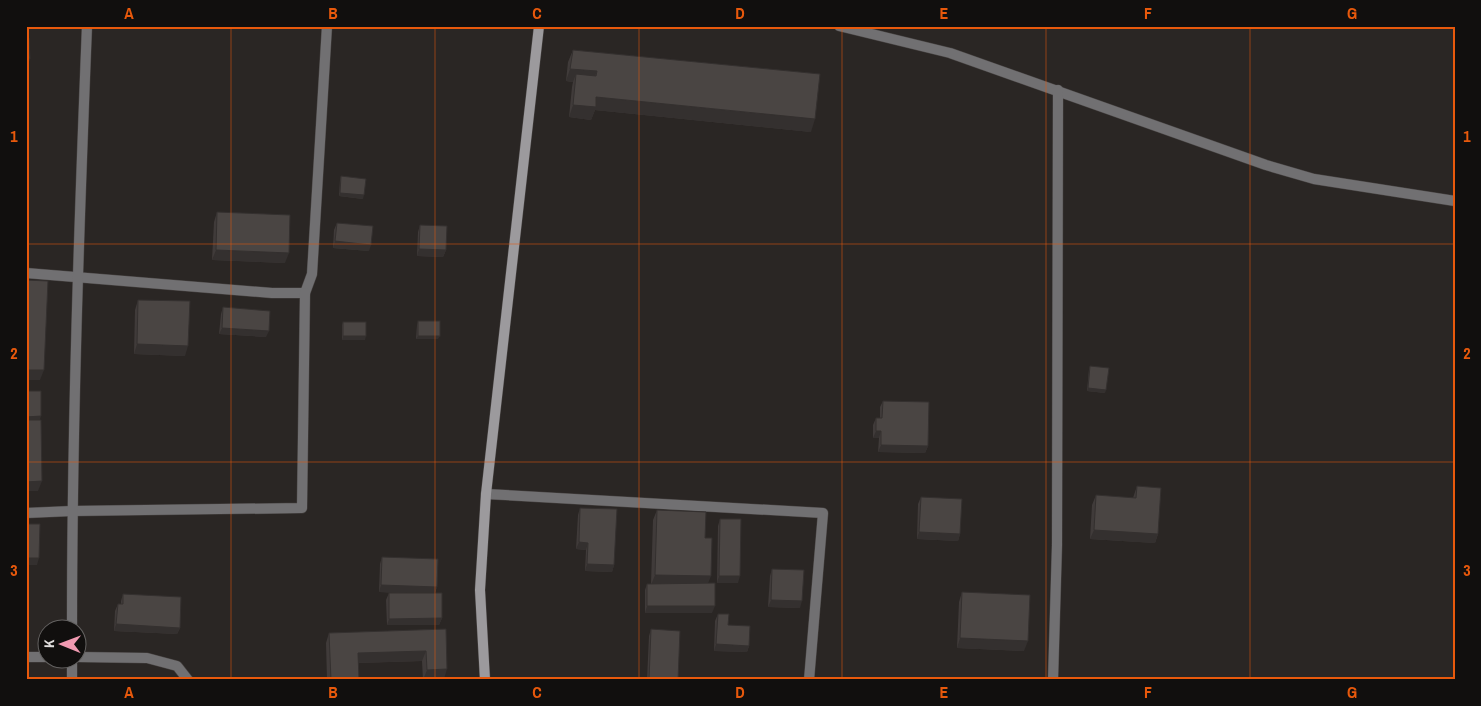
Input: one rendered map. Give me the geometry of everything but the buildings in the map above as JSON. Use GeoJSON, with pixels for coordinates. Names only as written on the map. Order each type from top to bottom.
{"type":"FeatureCollection","features":[{"type":"Feature","properties":{"kind":"main road"},"geometry":{"type":"LineString","coordinates":[[485,680],[480,590],[486,494],[539,26]]}},
{"type":"Feature","properties":{"kind":"street"},"geometry":{"type":"LineString","coordinates":[[72,618],[72,511],[77,277],[87,26]]}},
{"type":"Feature","properties":{"kind":"street"},"geometry":{"type":"LineString","coordinates":[[26,513],[302,508],[305,293],[312,274],[327,26]]}},
{"type":"Feature","properties":{"kind":"street"},"geometry":{"type":"LineString","coordinates":[[839,26],[950,53],[1266,165],[1306,176],[1455,201]]}},
{"type":"Feature","properties":{"kind":"street"},"geometry":{"type":"LineString","coordinates":[[1053,680],[1057,545],[1058,90]]}},
{"type":"Feature","properties":{"kind":"street"},"geometry":{"type":"LineString","coordinates":[[26,273],[272,293],[305,293]]}},
{"type":"Feature","properties":{"kind":"street"},"geometry":{"type":"LineString","coordinates":[[486,494],[823,513],[810,680]]}},
{"type":"Feature","properties":{"kind":"street"},"geometry":{"type":"LineString","coordinates":[[88,657],[147,658],[176,666],[188,680]]}}]}
